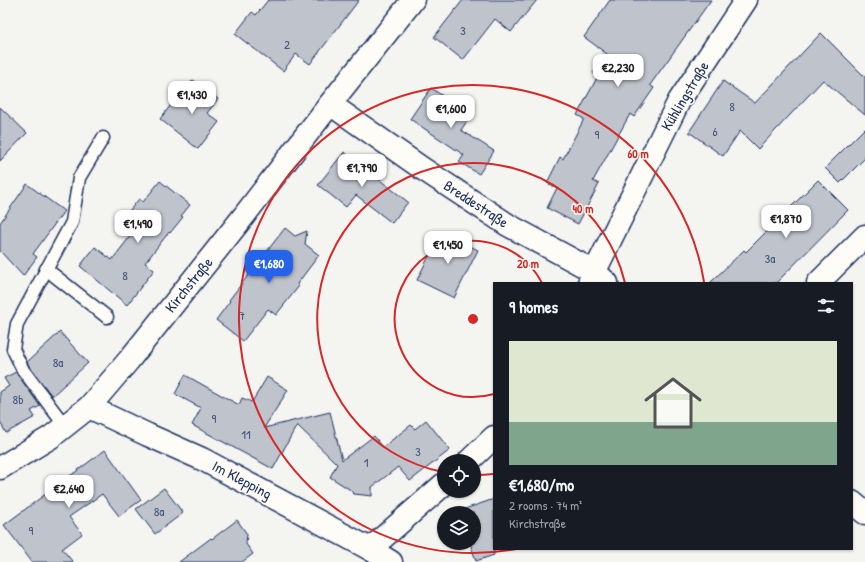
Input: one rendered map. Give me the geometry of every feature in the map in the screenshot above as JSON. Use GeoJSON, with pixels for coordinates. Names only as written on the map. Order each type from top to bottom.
{"type":"FeatureCollection","features":[{"type":"Feature","properties":{"kind":"street","name":"Kirchstraße"},"geometry":{"type":"LineString","coordinates":[[0,468],[51,438],[89,407],[129,360],[413,0]]}},
{"type":"Feature","properties":{"kind":"street","name":"Kühlingstraße"},"geometry":{"type":"LineString","coordinates":[[597,279],[679,100],[746,0]]}},
{"type":"Feature","properties":{"kind":"street","name":"Breddestraße"},"geometry":{"type":"LineString","coordinates":[[330,104],[423,169],[508,225],[597,279]]}},
{"type":"Feature","properties":{"kind":"street"},"geometry":{"type":"LineString","coordinates":[[819,282],[865,236]]}},
{"type":"Feature","properties":{"kind":"street","name":"Im Klepping"},"geometry":{"type":"LineString","coordinates":[[89,407],[202,459],[392,562]]}},
{"type":"Feature","properties":{"kind":"street"},"geometry":{"type":"LineString","coordinates":[[476,454],[493,438]]}},
{"type":"Feature","properties":{"kind":"street"},"geometry":{"type":"LineString","coordinates":[[370,549],[437,490]]}},
{"type":"Feature","properties":{"kind":"street"},"geometry":{"type":"LineString","coordinates":[[853,503],[865,513]]}},
{"type":"Feature","properties":{"kind":"lane"},"geometry":{"type":"LineString","coordinates":[[65,426],[23,370],[14,349],[17,324],[72,222],[79,178],[103,138]]}},
{"type":"Feature","properties":{"kind":"lane"},"geometry":{"type":"LineString","coordinates":[[46,269],[107,317]]}},
{"type":"Feature","properties":{"kind":"building"},"geometry":{"type":"Polygon","coordinates":[[[268,0],[359,0],[310,64],[296,54],[283,71],[235,34],[252,12],[256,15],[268,0]]]}},
{"type":"Feature","properties":{"kind":"building"},"geometry":{"type":"Polygon","coordinates":[[[463,0],[537,0],[511,32],[495,19],[463,60],[434,37],[463,0]]]}},
{"type":"Feature","properties":{"kind":"building"},"geometry":{"type":"Polygon","coordinates":[[[610,0],[711,0],[650,85],[654,88],[634,117],[630,114],[593,181],[599,184],[578,224],[547,208],[557,188],[547,183],[560,157],[563,159],[584,119],[577,115],[598,76],[593,73],[607,54],[584,37],[610,0]]]}},
{"type":"Feature","properties":{"kind":"building"},"geometry":{"type":"Polygon","coordinates":[[[821,33],[865,77],[865,115],[823,80],[758,149],[740,131],[723,156],[689,132],[723,81],[755,103],[821,33]]]}},
{"type":"Feature","properties":{"kind":"building"},"geometry":{"type":"Polygon","coordinates":[[[193,80],[218,99],[207,113],[219,122],[198,149],[160,119],[174,101],[176,102],[193,80]]]}},
{"type":"Feature","properties":{"kind":"building"},"geometry":{"type":"Polygon","coordinates":[[[431,88],[471,115],[461,130],[494,151],[479,174],[459,162],[464,155],[410,119],[431,88]]]}},
{"type":"Feature","properties":{"kind":"building"},"geometry":{"type":"Polygon","coordinates":[[[0,107],[27,133],[0,161],[0,107]]]}},
{"type":"Feature","properties":{"kind":"building"},"geometry":{"type":"Polygon","coordinates":[[[865,128],[865,158],[840,183],[825,168],[865,128]]]}},
{"type":"Feature","properties":{"kind":"building"},"geometry":{"type":"Polygon","coordinates":[[[344,152],[408,202],[392,223],[356,195],[346,207],[318,185],[344,152]]]}},
{"type":"Feature","properties":{"kind":"building"},"geometry":{"type":"Polygon","coordinates":[[[818,180],[848,210],[777,282],[711,282],[744,250],[746,252],[818,180]]]}},
{"type":"Feature","properties":{"kind":"building"},"geometry":{"type":"Polygon","coordinates":[[[160,181],[190,205],[181,216],[183,217],[170,233],[169,232],[145,263],[154,270],[127,305],[80,266],[95,247],[112,260],[138,226],[125,216],[139,199],[143,202],[160,181]]]}},
{"type":"Feature","properties":{"kind":"building"},"geometry":{"type":"Polygon","coordinates":[[[27,184],[64,211],[33,254],[37,257],[23,276],[0,251],[0,223],[27,184]]]}},
{"type":"Feature","properties":{"kind":"building"},"geometry":{"type":"Polygon","coordinates":[[[285,228],[295,236],[307,231],[305,244],[319,255],[297,284],[299,286],[276,315],[268,309],[243,341],[216,320],[230,301],[229,300],[285,228]]]}},
{"type":"Feature","properties":{"kind":"building"},"geometry":{"type":"Polygon","coordinates":[[[441,232],[478,250],[454,298],[417,280],[441,232]]]}},
{"type":"Feature","properties":{"kind":"building"},"geometry":{"type":"Polygon","coordinates":[[[60,332],[88,363],[52,396],[27,362],[60,332]]]}},
{"type":"Feature","properties":{"kind":"building"},"geometry":{"type":"Polygon","coordinates":[[[16,372],[40,406],[31,411],[35,417],[6,433],[0,422],[0,392],[9,386],[4,378],[16,372]]]}},
{"type":"Feature","properties":{"kind":"building"},"geometry":{"type":"Polygon","coordinates":[[[185,375],[239,405],[242,398],[252,402],[267,377],[288,390],[264,428],[330,412],[342,460],[374,436],[383,447],[411,425],[415,429],[426,420],[450,450],[445,454],[437,454],[437,460],[410,481],[398,467],[372,487],[372,496],[354,494],[330,477],[337,464],[297,425],[273,469],[192,425],[201,408],[175,394],[185,375]]]}},
{"type":"Feature","properties":{"kind":"building"},"geometry":{"type":"Polygon","coordinates":[[[105,450],[141,500],[119,516],[102,494],[69,517],[82,534],[62,549],[73,562],[32,562],[4,525],[105,450]]]}},
{"type":"Feature","properties":{"kind":"building"},"geometry":{"type":"Polygon","coordinates":[[[164,488],[183,513],[155,534],[136,509],[164,488]]]}},
{"type":"Feature","properties":{"kind":"building"},"geometry":{"type":"Polygon","coordinates":[[[493,499],[494,555],[476,561],[472,550],[481,550],[481,506],[474,506],[493,499]]]}},
{"type":"Feature","properties":{"kind":"building"},"geometry":{"type":"Polygon","coordinates":[[[237,520],[247,534],[246,544],[253,554],[242,562],[179,562],[211,538],[212,539],[237,520]]]}}]}
